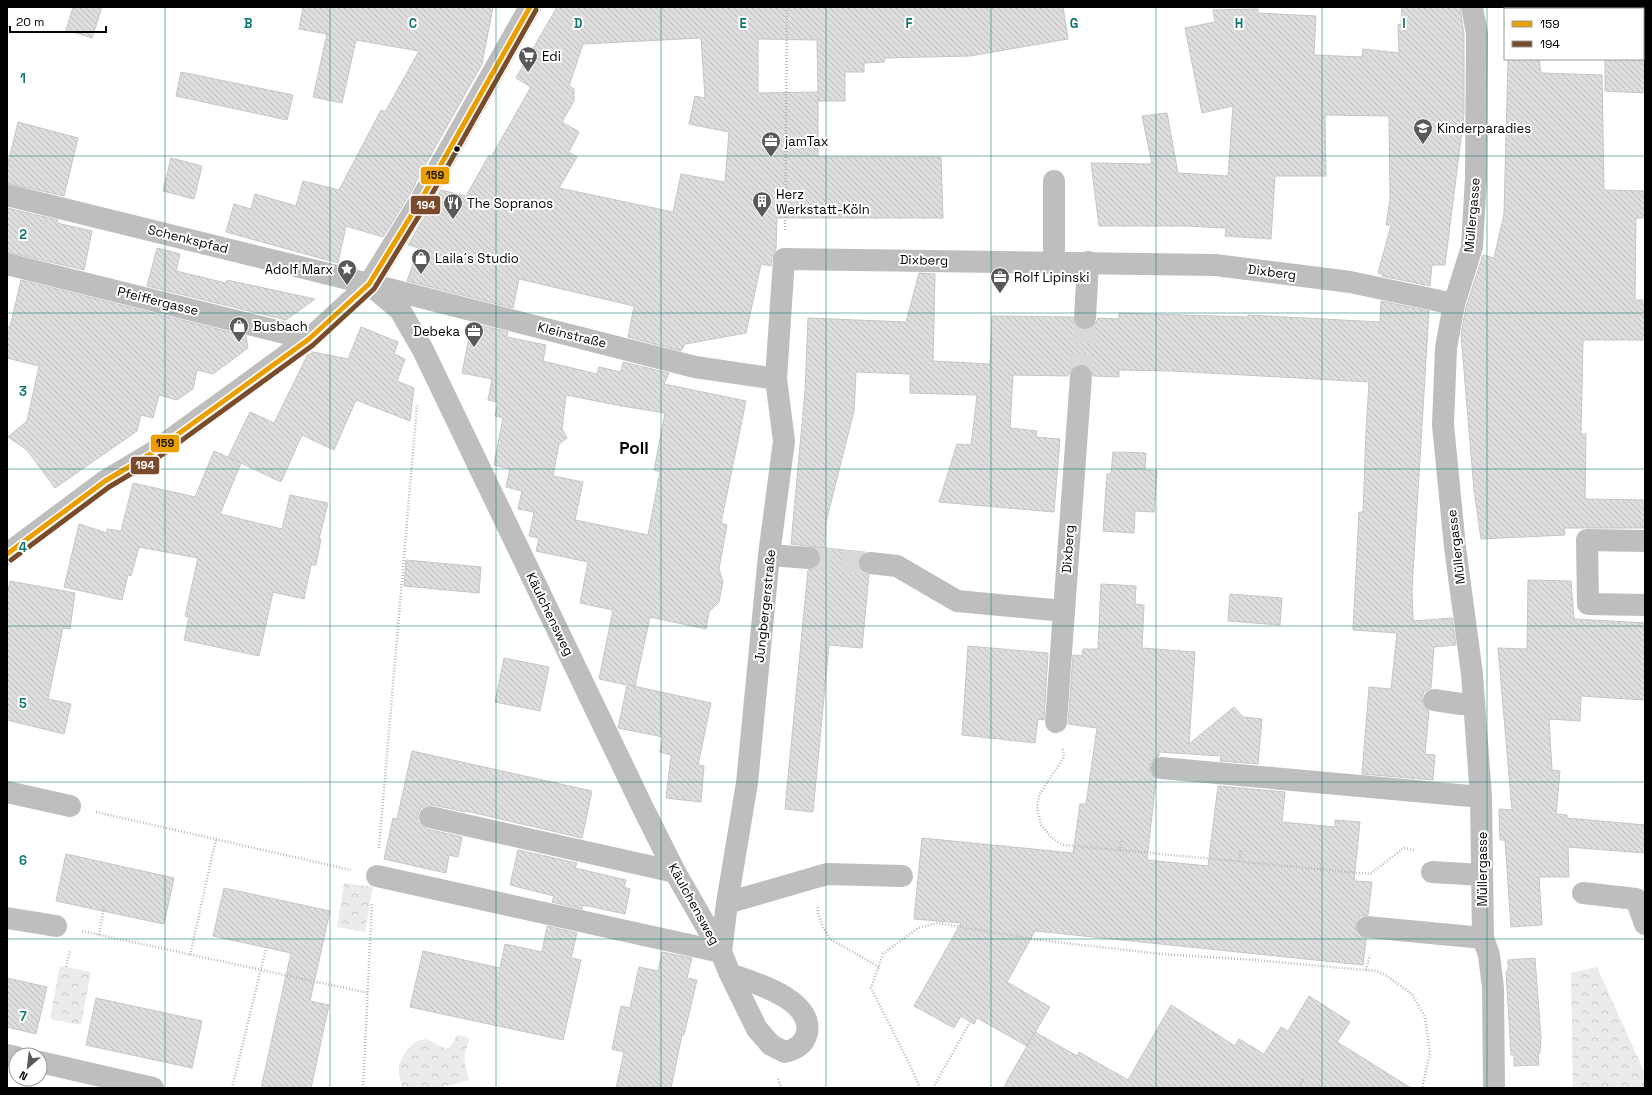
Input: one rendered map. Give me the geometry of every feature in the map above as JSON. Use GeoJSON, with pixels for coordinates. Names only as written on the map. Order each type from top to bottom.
{"type":"FeatureCollection","features":[{"type":"Feature","properties":{"kind":"street"},"geometry":{"type":"LineString","coordinates":[[7,554],[105,481],[158,449],[309,339],[369,284],[422,198],[530,7]]}},
{"type":"Feature","properties":{"kind":"street","name":"Müllergasse"},"geometry":{"type":"LineString","coordinates":[[1472,7],[1477,34],[1476,178],[1472,246],[1454,304],[1446,348],[1443,425],[1455,547],[1472,674],[1482,797],[1483,938],[1489,955],[1493,988],[1494,1088]]}},
{"type":"Feature","properties":{"kind":"street"},"geometry":{"type":"LineString","coordinates":[[1054,181],[1054,262]]}},
{"type":"Feature","properties":{"kind":"street","name":"Schenkspfad"},"geometry":{"type":"LineString","coordinates":[[7,195],[369,284]]}},
{"type":"Feature","properties":{"kind":"street","name":"Dixberg"},"geometry":{"type":"LineString","coordinates":[[784,259],[1088,262],[1215,265],[1350,282],[1454,304]]}},
{"type":"Feature","properties":{"kind":"street","name":"Jungbergerstraße"},"geometry":{"type":"LineString","coordinates":[[720,952],[747,783],[769,555],[784,441],[776,379],[784,259]]}},
{"type":"Feature","properties":{"kind":"street"},"geometry":{"type":"LineString","coordinates":[[1086,318],[1088,262]]}},
{"type":"Feature","properties":{"kind":"street","name":"Pfeiffergasse"},"geometry":{"type":"LineString","coordinates":[[7,264],[309,339]]}},
{"type":"Feature","properties":{"kind":"street","name":"Kleinstraße"},"geometry":{"type":"LineString","coordinates":[[369,284],[695,367],[776,379]]}},
{"type":"Feature","properties":{"kind":"street","name":"Käulchensweg"},"geometry":{"type":"LineString","coordinates":[[369,284],[400,310],[423,350],[643,808],[675,872],[720,952],[730,974]]}},
{"type":"Feature","properties":{"kind":"street","name":"Dixberg"},"geometry":{"type":"LineString","coordinates":[[1056,722],[1081,376]]}},
{"type":"Feature","properties":{"kind":"street"},"geometry":{"type":"LineString","coordinates":[[1645,541],[1587,540],[1588,604],[1645,605]]}},
{"type":"Feature","properties":{"kind":"street"},"geometry":{"type":"LineString","coordinates":[[769,555],[809,558]]}},
{"type":"Feature","properties":{"kind":"street"},"geometry":{"type":"LineString","coordinates":[[870,563],[897,566],[957,601],[1064,611]]}},
{"type":"Feature","properties":{"kind":"street"},"geometry":{"type":"LineString","coordinates":[[1434,700],[1461,704],[1474,704]]}},
{"type":"Feature","properties":{"kind":"street"},"geometry":{"type":"LineString","coordinates":[[1161,768],[1482,797]]}},
{"type":"Feature","properties":{"kind":"street"},"geometry":{"type":"LineString","coordinates":[[7,792],[70,806]]}},
{"type":"Feature","properties":{"kind":"street"},"geometry":{"type":"LineString","coordinates":[[430,817],[675,872]]}},
{"type":"Feature","properties":{"kind":"street"},"geometry":{"type":"LineString","coordinates":[[1432,872],[1482,876]]}},
{"type":"Feature","properties":{"kind":"street"},"geometry":{"type":"LineString","coordinates":[[727,903],[828,874],[902,876]]}},
{"type":"Feature","properties":{"kind":"street","name":"Käulchensweg"},"geometry":{"type":"LineString","coordinates":[[377,876],[720,952]]}},
{"type":"Feature","properties":{"kind":"street"},"geometry":{"type":"LineString","coordinates":[[1583,893],[1636,899],[1645,924]]}},
{"type":"Feature","properties":{"kind":"street"},"geometry":{"type":"LineString","coordinates":[[7,918],[56,926]]}},
{"type":"Feature","properties":{"kind":"street"},"geometry":{"type":"LineString","coordinates":[[1367,928],[1483,938]]}},
{"type":"Feature","properties":{"kind":"street"},"geometry":{"type":"LineString","coordinates":[[48,1064],[153,1088]]}},
{"type":"Feature","properties":{"kind":"path"},"geometry":{"type":"LineString","coordinates":[[784,259],[787,7]]}},
{"type":"Feature","properties":{"kind":"path"},"geometry":{"type":"LineString","coordinates":[[363,1088],[373,893],[377,876],[418,400]]}},
{"type":"Feature","properties":{"kind":"path"},"geometry":{"type":"LineString","coordinates":[[1056,722],[1064,757],[1039,795],[1037,809],[1041,825],[1052,838],[1063,845],[1370,874],[1404,848],[1426,852],[1432,872]]}},
{"type":"Feature","properties":{"kind":"path"},"geometry":{"type":"LineString","coordinates":[[70,806],[377,876]]}},
{"type":"Feature","properties":{"kind":"path"},"geometry":{"type":"LineString","coordinates":[[190,955],[216,839]]}},
{"type":"Feature","properties":{"kind":"path"},"geometry":{"type":"LineString","coordinates":[[1120,841],[1120,850]]}},
{"type":"Feature","properties":{"kind":"path"},"geometry":{"type":"LineString","coordinates":[[1239,861],[1240,851]]}},
{"type":"Feature","properties":{"kind":"path"},"geometry":{"type":"LineString","coordinates":[[817,877],[818,914],[830,939],[879,967]]}},
{"type":"Feature","properties":{"kind":"path"},"geometry":{"type":"LineString","coordinates":[[98,935],[104,907]]}},
{"type":"Feature","properties":{"kind":"path"},"geometry":{"type":"LineString","coordinates":[[920,1088],[871,988],[883,954],[918,928],[938,924],[1039,940],[1153,953],[1255,960],[1376,971],[1387,976],[1412,994],[1425,1017],[1430,1052],[1422,1088]]}},
{"type":"Feature","properties":{"kind":"path"},"geometry":{"type":"LineString","coordinates":[[56,926],[368,993]]}},
{"type":"Feature","properties":{"kind":"path"},"geometry":{"type":"LineString","coordinates":[[232,1088],[267,944]]}},
{"type":"Feature","properties":{"kind":"path"},"geometry":{"type":"LineString","coordinates":[[933,1088],[970,1022]]}},
{"type":"Feature","properties":{"kind":"path"},"geometry":{"type":"LineString","coordinates":[[1298,1088],[1304,1078]]}},
{"type":"Feature","properties":{"kind":"green space"},"geometry":{"type":"Polygon","coordinates":[[[344,883],[373,887],[365,932],[337,927],[344,883]]]}},
{"type":"Feature","properties":{"kind":"green space"},"geometry":{"type":"Polygon","coordinates":[[[60,966],[91,972],[81,1025],[50,1019],[60,966]]]}},
{"type":"Feature","properties":{"kind":"green space"},"geometry":{"type":"Polygon","coordinates":[[[1597,967],[1645,1074],[1645,1088],[1573,1088],[1571,973],[1597,967]]]}},
{"type":"Feature","properties":{"kind":"green space"},"geometry":{"type":"Polygon","coordinates":[[[457,1035],[467,1037],[470,1040],[465,1051],[465,1064],[469,1080],[439,1088],[402,1088],[399,1066],[403,1056],[412,1045],[426,1039],[447,1049],[451,1046],[457,1035]]]}},
{"type":"Feature","properties":{"kind":"building"},"geometry":{"type":"Polygon","coordinates":[[[73,7],[102,7],[92,38],[66,30],[73,7]]]}},
{"type":"Feature","properties":{"kind":"building"},"geometry":{"type":"Polygon","coordinates":[[[303,7],[493,7],[482,64],[411,192],[383,237],[346,226],[338,263],[226,232],[234,204],[251,209],[255,194],[296,206],[303,181],[339,190],[381,110],[385,112],[419,51],[356,40],[342,103],[313,97],[327,34],[299,29],[303,7]]]}},
{"type":"Feature","properties":{"kind":"building"},"geometry":{"type":"Polygon","coordinates":[[[557,7],[1063,7],[1068,39],[970,56],[885,58],[884,62],[864,63],[864,72],[845,72],[845,101],[818,101],[818,157],[941,157],[943,218],[777,218],[776,249],[772,258],[771,266],[761,264],[746,333],[685,344],[681,351],[628,337],[634,306],[519,279],[513,308],[407,281],[419,248],[408,245],[441,190],[466,196],[489,155],[491,157],[531,87],[516,78],[557,7]],[[701,38],[583,44],[569,86],[574,89],[574,101],[562,122],[579,132],[569,152],[577,157],[559,188],[673,212],[681,174],[725,182],[729,132],[689,124],[695,96],[705,98],[701,38]],[[758,39],[758,93],[818,92],[817,40],[758,39]]]}},
{"type":"Feature","properties":{"kind":"building"},"geometry":{"type":"Polygon","coordinates":[[[1402,7],[1460,7],[1464,35],[1464,115],[1445,265],[1432,265],[1430,286],[1382,276],[1382,274],[1378,273],[1391,225],[1386,225],[1390,200],[1389,116],[1325,115],[1326,176],[1275,176],[1271,239],[1225,236],[1226,228],[1187,226],[1099,226],[1091,163],[1152,164],[1142,116],[1167,113],[1178,173],[1228,176],[1233,106],[1202,113],[1185,28],[1215,22],[1213,10],[1258,9],[1258,13],[1316,16],[1314,55],[1362,57],[1363,49],[1399,53],[1398,25],[1401,24],[1402,7]]]}},
{"type":"Feature","properties":{"kind":"building"},"geometry":{"type":"Polygon","coordinates":[[[1645,59],[1645,93],[1605,91],[1605,60],[1645,59]]]}},
{"type":"Feature","properties":{"kind":"building"},"geometry":{"type":"Polygon","coordinates":[[[1508,60],[1539,60],[1541,73],[1602,75],[1604,190],[1645,191],[1645,218],[1636,218],[1635,300],[1645,300],[1645,340],[1583,340],[1581,434],[1586,434],[1585,499],[1645,500],[1645,528],[1564,528],[1565,535],[1481,539],[1474,490],[1461,334],[1466,307],[1483,255],[1494,258],[1504,214],[1508,60]]]}},
{"type":"Feature","properties":{"kind":"building"},"geometry":{"type":"Polygon","coordinates":[[[181,72],[293,95],[287,120],[176,96],[181,72]]]}},
{"type":"Feature","properties":{"kind":"building"},"geometry":{"type":"Polygon","coordinates":[[[18,122],[78,138],[64,196],[7,183],[7,167],[18,122]]]}},
{"type":"Feature","properties":{"kind":"building"},"geometry":{"type":"Polygon","coordinates":[[[171,158],[202,166],[194,199],[163,191],[171,158]]]}},
{"type":"Feature","properties":{"kind":"building"},"geometry":{"type":"Polygon","coordinates":[[[7,208],[58,220],[57,223],[92,231],[84,270],[7,252],[7,208]]]}},
{"type":"Feature","properties":{"kind":"building"},"geometry":{"type":"Polygon","coordinates":[[[157,248],[180,254],[176,271],[226,283],[227,280],[315,299],[286,320],[147,286],[157,248]]]}},
{"type":"Feature","properties":{"kind":"building"},"geometry":{"type":"Polygon","coordinates":[[[919,273],[935,274],[933,361],[990,364],[992,316],[1073,317],[1074,323],[1078,328],[1085,330],[1091,329],[1095,325],[1098,318],[1119,319],[1119,313],[1248,317],[1248,315],[1380,322],[1381,301],[1429,311],[1412,589],[1413,621],[1452,618],[1456,645],[1434,647],[1431,688],[1424,692],[1422,698],[1423,705],[1429,711],[1425,754],[1435,755],[1433,780],[1362,774],[1369,687],[1391,689],[1397,633],[1353,630],[1359,512],[1363,512],[1369,382],[1172,371],[1119,370],[1119,377],[1093,376],[1092,370],[1088,366],[1082,364],[1076,365],[1071,369],[1068,376],[1013,375],[1010,428],[1037,431],[1036,437],[1060,439],[1054,512],[939,502],[957,444],[971,445],[977,395],[910,393],[910,374],[856,372],[854,411],[826,522],[825,548],[791,544],[805,391],[808,318],[906,322],[919,273]]]}},
{"type":"Feature","properties":{"kind":"building"},"geometry":{"type":"Polygon","coordinates":[[[21,280],[246,336],[248,348],[213,374],[197,370],[193,389],[177,400],[159,395],[153,418],[141,415],[137,431],[55,488],[27,450],[8,437],[27,421],[39,366],[7,358],[7,326],[10,327],[21,280]]]}},
{"type":"Feature","properties":{"kind":"building"},"geometry":{"type":"Polygon","coordinates":[[[472,323],[508,332],[507,337],[546,345],[543,361],[597,374],[599,367],[621,372],[623,362],[669,373],[664,384],[746,401],[721,523],[727,525],[719,569],[723,582],[719,602],[709,612],[706,629],[650,617],[635,686],[629,685],[711,703],[698,765],[704,766],[701,802],[666,798],[671,755],[660,752],[663,737],[618,728],[627,685],[599,679],[613,610],[580,603],[588,562],[536,551],[539,538],[529,536],[534,512],[518,509],[522,491],[506,487],[510,469],[494,465],[503,418],[495,416],[498,402],[488,400],[492,379],[462,373],[472,323]],[[566,395],[562,429],[567,438],[559,444],[553,476],[583,482],[575,520],[648,535],[660,472],[654,470],[665,413],[566,395]]]}},
{"type":"Feature","properties":{"kind":"building"},"geometry":{"type":"Polygon","coordinates":[[[361,327],[398,342],[394,354],[405,359],[397,381],[414,388],[410,421],[356,400],[334,450],[302,435],[281,482],[228,457],[250,412],[274,423],[307,356],[313,352],[348,359],[361,327]]]}},
{"type":"Feature","properties":{"kind":"building"},"geometry":{"type":"Polygon","coordinates":[[[214,451],[241,463],[220,514],[282,529],[290,495],[328,503],[319,539],[321,539],[316,565],[311,565],[304,599],[273,592],[259,656],[184,640],[189,617],[185,616],[198,558],[139,547],[131,576],[128,575],[122,600],[64,587],[79,524],[107,533],[107,529],[121,531],[133,483],[195,497],[214,451]]]}},
{"type":"Feature","properties":{"kind":"building"},"geometry":{"type":"Polygon","coordinates":[[[1113,452],[1146,453],[1145,470],[1157,471],[1154,512],[1135,511],[1134,533],[1103,531],[1107,474],[1111,474],[1113,452]]]}},
{"type":"Feature","properties":{"kind":"building"},"geometry":{"type":"Polygon","coordinates":[[[814,547],[865,552],[860,556],[858,568],[862,573],[869,575],[862,648],[829,645],[813,812],[785,809],[808,570],[815,569],[819,565],[821,559],[820,552],[814,547]]]}},
{"type":"Feature","properties":{"kind":"building"},"geometry":{"type":"Polygon","coordinates":[[[406,560],[481,567],[479,593],[404,586],[406,560]]]}},
{"type":"Feature","properties":{"kind":"building"},"geometry":{"type":"Polygon","coordinates":[[[1528,580],[1571,581],[1574,619],[1645,623],[1645,700],[1581,696],[1580,721],[1549,719],[1552,770],[1560,771],[1556,814],[1567,815],[1567,818],[1645,825],[1645,853],[1568,847],[1569,877],[1539,877],[1542,925],[1511,927],[1505,840],[1500,840],[1499,809],[1512,810],[1498,648],[1527,649],[1528,580]]]}},
{"type":"Feature","properties":{"kind":"building"},"geometry":{"type":"Polygon","coordinates":[[[10,581],[75,593],[70,629],[63,628],[48,699],[71,704],[64,734],[7,720],[7,596],[10,581]]]}},
{"type":"Feature","properties":{"kind":"building"},"geometry":{"type":"Polygon","coordinates":[[[1101,584],[1136,586],[1135,604],[1144,605],[1142,648],[1195,652],[1189,744],[1234,707],[1243,717],[1262,719],[1258,764],[1220,761],[1221,756],[1159,752],[1159,756],[1151,761],[1149,766],[1150,773],[1156,779],[1147,860],[1208,866],[1218,786],[1285,792],[1282,822],[1335,827],[1335,820],[1360,822],[1354,881],[1372,882],[1368,915],[1361,916],[1355,925],[1356,933],[1360,937],[1366,939],[1363,965],[1035,931],[1007,982],[1050,1007],[1027,1046],[977,1018],[974,1024],[961,1016],[954,1028],[914,1006],[961,923],[914,919],[922,838],[1073,853],[1080,804],[1086,804],[1097,728],[1068,724],[1073,655],[1082,656],[1083,649],[1098,649],[1101,584]]]}},
{"type":"Feature","properties":{"kind":"building"},"geometry":{"type":"Polygon","coordinates":[[[1230,594],[1282,598],[1280,625],[1228,621],[1230,594]]]}},
{"type":"Feature","properties":{"kind":"building"},"geometry":{"type":"Polygon","coordinates":[[[968,646],[1048,653],[1044,720],[1038,719],[1035,743],[962,735],[968,646]]]}},
{"type":"Feature","properties":{"kind":"building"},"geometry":{"type":"Polygon","coordinates":[[[504,658],[549,667],[540,711],[495,702],[504,658]]]}},
{"type":"Feature","properties":{"kind":"building"},"geometry":{"type":"Polygon","coordinates":[[[412,751],[592,791],[582,838],[466,811],[427,805],[421,808],[418,814],[418,821],[422,826],[427,829],[462,837],[458,857],[449,855],[446,873],[384,859],[393,818],[397,819],[412,751]]]}},
{"type":"Feature","properties":{"kind":"building"},"geometry":{"type":"Polygon","coordinates":[[[518,850],[577,863],[575,868],[626,880],[624,887],[630,889],[625,914],[583,905],[582,909],[552,902],[554,896],[510,885],[518,850]]]}},
{"type":"Feature","properties":{"kind":"building"},"geometry":{"type":"Polygon","coordinates":[[[66,854],[174,878],[164,924],[56,901],[66,854]]]}},
{"type":"Feature","properties":{"kind":"building"},"geometry":{"type":"Polygon","coordinates":[[[224,888],[330,911],[310,1001],[329,1005],[311,1088],[261,1088],[291,953],[213,936],[224,888]]]}},
{"type":"Feature","properties":{"kind":"building"},"geometry":{"type":"Polygon","coordinates":[[[547,926],[577,933],[571,958],[581,960],[563,1040],[410,1007],[423,951],[500,968],[505,944],[542,952],[547,926]]]}},
{"type":"Feature","properties":{"kind":"building"},"geometry":{"type":"Polygon","coordinates":[[[662,952],[692,958],[687,978],[697,980],[684,1035],[682,1035],[671,1088],[616,1088],[624,1052],[612,1049],[621,1006],[630,1008],[639,967],[658,971],[662,952]]]}},
{"type":"Feature","properties":{"kind":"building"},"geometry":{"type":"Polygon","coordinates":[[[1535,958],[1541,1038],[1540,1053],[1538,1053],[1539,1065],[1514,1066],[1514,1055],[1511,1055],[1506,971],[1508,971],[1508,960],[1535,958]]]}},
{"type":"Feature","properties":{"kind":"building"},"geometry":{"type":"Polygon","coordinates":[[[7,978],[47,987],[36,1034],[7,1027],[7,978]]]}},
{"type":"Feature","properties":{"kind":"building"},"geometry":{"type":"Polygon","coordinates":[[[1309,996],[1350,1022],[1337,1042],[1411,1088],[1003,1088],[1035,1032],[1077,1056],[1079,1052],[1128,1080],[1171,1005],[1235,1046],[1239,1039],[1264,1054],[1281,1027],[1288,1031],[1309,996]]]}},
{"type":"Feature","properties":{"kind":"building"},"geometry":{"type":"Polygon","coordinates":[[[96,998],[202,1021],[192,1068],[86,1045],[96,998]]]}},
{"type":"Feature","properties":{"kind":"tunnel"},"geometry":{"type":"LineString","coordinates":[[1081,376],[1085,318]]}},
{"type":"Feature","properties":{"kind":"tunnel"},"geometry":{"type":"LineString","coordinates":[[809,558],[870,563]]}},
{"type":"Feature","properties":{"kind":"transit line","name":"159"},"geometry":{"type":"LineString","coordinates":[[7,554],[105,481],[152,453],[309,339],[369,284],[422,198],[530,7]]}},
{"type":"Feature","properties":{"kind":"transit line","name":"194"},"geometry":{"type":"LineString","coordinates":[[11,560],[109,487],[156,459],[313,345],[374,289],[428,201],[536,10]]}},
{"type":"Feature","properties":{"kind":"place","name":"Edi"},"geometry":{"type":"Point","coordinates":[528,73]}},
{"type":"Feature","properties":{"kind":"place","name":"Kinderparadies"},"geometry":{"type":"Point","coordinates":[1423,145]}},
{"type":"Feature","properties":{"kind":"place","name":"jamTax"},"geometry":{"type":"Point","coordinates":[771,158]}},
{"type":"Feature","properties":{"kind":"place","name":"Herz Werkstatt-Köln"},"geometry":{"type":"Point","coordinates":[762,218]}},
{"type":"Feature","properties":{"kind":"place","name":"The Sopranos"},"geometry":{"type":"Point","coordinates":[453,220]}},
{"type":"Feature","properties":{"kind":"place","name":"Laila´s Studio"},"geometry":{"type":"Point","coordinates":[421,275]}},
{"type":"Feature","properties":{"kind":"place","name":"Adolf Marx"},"geometry":{"type":"Point","coordinates":[347,286]}},
{"type":"Feature","properties":{"kind":"place","name":"Rolf Lipinski"},"geometry":{"type":"Point","coordinates":[1000,294]}},
{"type":"Feature","properties":{"kind":"place","name":"Busbach"},"geometry":{"type":"Point","coordinates":[239,343]}},
{"type":"Feature","properties":{"kind":"place","name":"Debeka"},"geometry":{"type":"Point","coordinates":[474,348]}},
{"type":"Feature","properties":{"kind":"district","name":"Poll"},"geometry":{"type":"Point","coordinates":[634,448]}}]}
